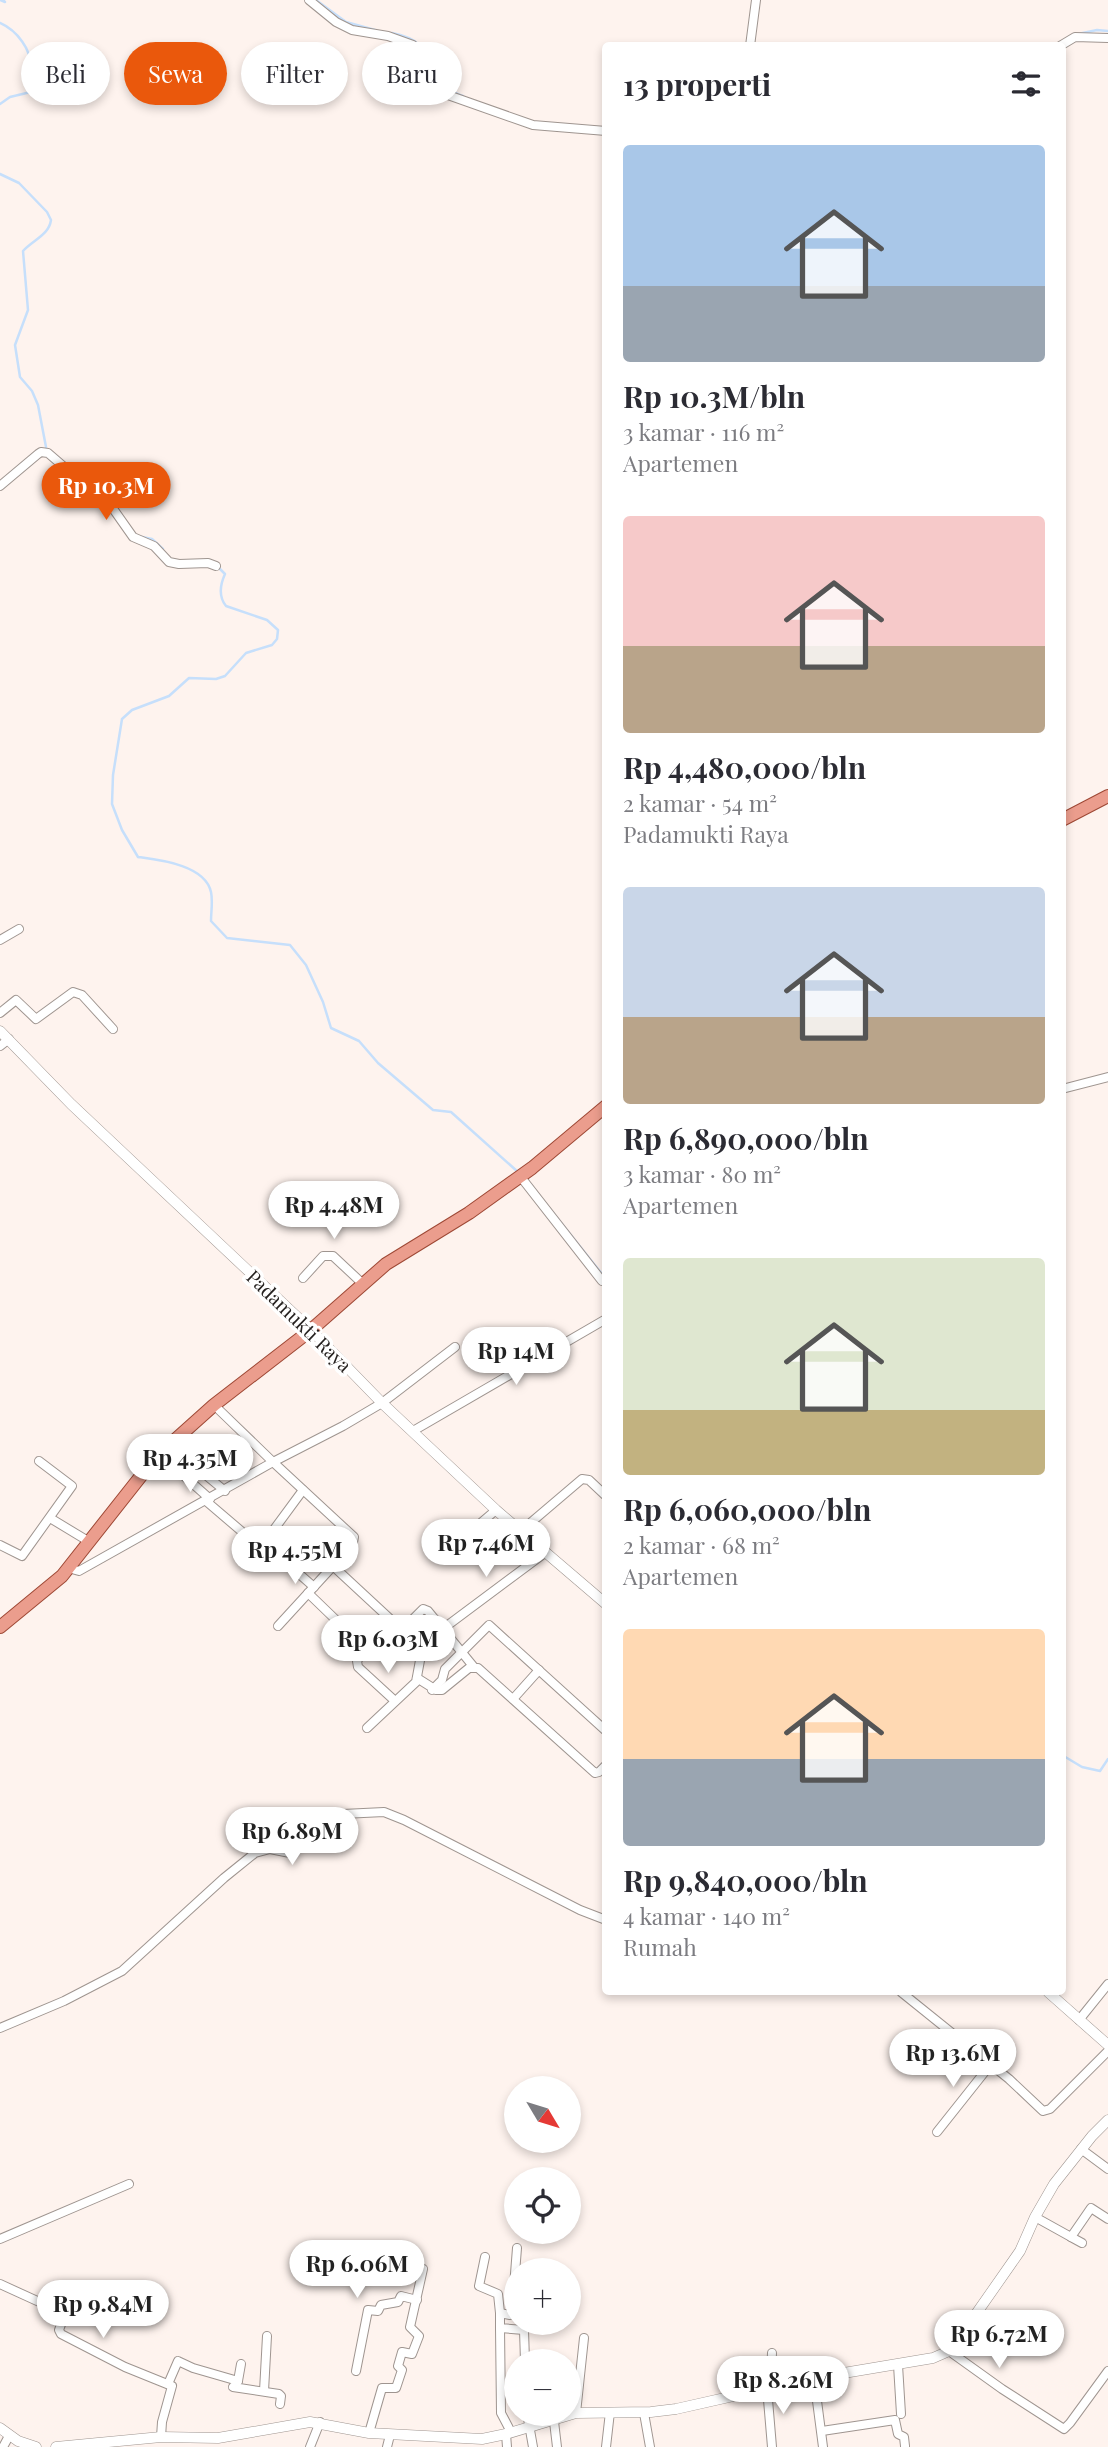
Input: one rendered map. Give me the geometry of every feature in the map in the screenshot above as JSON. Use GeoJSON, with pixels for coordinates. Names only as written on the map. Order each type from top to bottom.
{"type":"FeatureCollection","features":[{"type":"Feature","properties":{"kind":"main road"},"geometry":{"type":"LineString","coordinates":[[1066,818],[1108,796]]}},
{"type":"Feature","properties":{"kind":"main road"},"geometry":{"type":"LineString","coordinates":[[0,1627],[62,1576],[156,1457],[214,1405],[311,1330],[386,1264],[469,1213],[520,1176],[602,1109]]}},
{"type":"Feature","properties":{"kind":"street"},"geometry":{"type":"LineString","coordinates":[[309,0],[336,22],[352,30],[388,36],[413,45],[421,55],[433,82],[445,94],[533,125],[602,131]]}},
{"type":"Feature","properties":{"kind":"street"},"geometry":{"type":"LineString","coordinates":[[751,42],[757,0]]}},
{"type":"Feature","properties":{"kind":"street"},"geometry":{"type":"LineString","coordinates":[[1066,42],[1083,35],[1108,37]]}},
{"type":"Feature","properties":{"kind":"street"},"geometry":{"type":"LineString","coordinates":[[0,486],[38,454],[48,453],[114,510],[133,537],[154,546],[169,562],[208,563],[216,566]]}},
{"type":"Feature","properties":{"kind":"street"},"geometry":{"type":"LineString","coordinates":[[0,940],[19,929]]}},
{"type":"Feature","properties":{"kind":"street"},"geometry":{"type":"LineString","coordinates":[[0,1013],[16,1000],[36,1019],[73,992],[82,995],[113,1029]]}},
{"type":"Feature","properties":{"kind":"street","name":"Padamukti Raya"},"geometry":{"type":"LineString","coordinates":[[0,1031],[4,1043],[311,1330],[496,1510],[602,1601]]}},
{"type":"Feature","properties":{"kind":"street"},"geometry":{"type":"LineString","coordinates":[[1066,1088],[1108,1077]]}},
{"type":"Feature","properties":{"kind":"street"},"geometry":{"type":"LineString","coordinates":[[520,1176],[602,1279]]}},
{"type":"Feature","properties":{"kind":"street"},"geometry":{"type":"LineString","coordinates":[[303,1278],[323,1256],[332,1256],[363,1284]]}},
{"type":"Feature","properties":{"kind":"street"},"geometry":{"type":"LineString","coordinates":[[413,1431],[602,1321]]}},
{"type":"Feature","properties":{"kind":"street"},"geometry":{"type":"LineString","coordinates":[[68,1567],[79,1571],[273,1462],[343,1426],[382,1402],[455,1348]]}},
{"type":"Feature","properties":{"kind":"street"},"geometry":{"type":"LineString","coordinates":[[214,1405],[354,1537],[353,1542],[333,1566],[278,1626]]}},
{"type":"Feature","properties":{"kind":"street"},"geometry":{"type":"LineString","coordinates":[[0,1545],[22,1556],[72,1486],[39,1461]]}},
{"type":"Feature","properties":{"kind":"street"},"geometry":{"type":"LineString","coordinates":[[225,1491],[196,1467],[183,1475],[250,1538],[264,1543],[311,1590],[363,1646],[364,1650],[357,1661],[358,1667],[395,1701]]}},
{"type":"Feature","properties":{"kind":"street"},"geometry":{"type":"LineString","coordinates":[[488,1559],[582,1479],[589,1480],[602,1492]]}},
{"type":"Feature","properties":{"kind":"street"},"geometry":{"type":"LineString","coordinates":[[264,1543],[303,1490]]}},
{"type":"Feature","properties":{"kind":"street"},"geometry":{"type":"LineString","coordinates":[[455,1545],[496,1510]]}},
{"type":"Feature","properties":{"kind":"street"},"geometry":{"type":"LineString","coordinates":[[50,1518],[88,1541]]}},
{"type":"Feature","properties":{"kind":"street"},"geometry":{"type":"LineString","coordinates":[[443,1628],[546,1552]]}},
{"type":"Feature","properties":{"kind":"street"},"geometry":{"type":"LineString","coordinates":[[333,1566],[402,1630],[421,1655],[417,1678],[367,1728]]}},
{"type":"Feature","properties":{"kind":"street"},"geometry":{"type":"LineString","coordinates":[[402,1630],[425,1609],[473,1666],[595,1773],[602,1769]]}},
{"type":"Feature","properties":{"kind":"street"},"geometry":{"type":"LineString","coordinates":[[432,1689],[442,1680],[444,1671],[489,1625],[602,1727]]}},
{"type":"Feature","properties":{"kind":"street"},"geometry":{"type":"LineString","coordinates":[[417,1678],[432,1689],[442,1690],[473,1666]]}},
{"type":"Feature","properties":{"kind":"street"},"geometry":{"type":"LineString","coordinates":[[513,1699],[539,1670]]}},
{"type":"Feature","properties":{"kind":"street"},"geometry":{"type":"LineString","coordinates":[[0,2028],[64,2001],[122,1971],[224,1878],[256,1853],[270,1849],[290,1853],[323,1821],[343,1814],[384,1812],[404,1820],[580,1910],[602,1918]]}},
{"type":"Feature","properties":{"kind":"street"},"geometry":{"type":"LineString","coordinates":[[1079,2020],[1108,1984]]}},
{"type":"Feature","properties":{"kind":"street"},"geometry":{"type":"LineString","coordinates":[[905,1995],[991,2064],[1045,2112],[1108,2048],[1051,1995]]}},
{"type":"Feature","properties":{"kind":"street"},"geometry":{"type":"LineString","coordinates":[[937,2133],[991,2064]]}},
{"type":"Feature","properties":{"kind":"street"},"geometry":{"type":"LineString","coordinates":[[581,2411],[644,2413],[676,2409],[769,2384],[898,2365],[933,2358],[949,2351],[1020,2250],[1035,2217],[1055,2184],[1081,2149],[1108,2120]]}},
{"type":"Feature","properties":{"kind":"street"},"geometry":{"type":"LineString","coordinates":[[1081,2149],[1108,2169]]}},
{"type":"Feature","properties":{"kind":"street"},"geometry":{"type":"LineString","coordinates":[[0,2239],[128,2184]]}},
{"type":"Feature","properties":{"kind":"street"},"geometry":{"type":"LineString","coordinates":[[1070,2237],[1091,2208],[1108,2219]]}},
{"type":"Feature","properties":{"kind":"street"},"geometry":{"type":"LineString","coordinates":[[1035,2217],[1082,2243]]}},
{"type":"Feature","properties":{"kind":"street"},"geometry":{"type":"LineString","coordinates":[[500,2313],[510,2315],[512,2312],[517,2248]]}},
{"type":"Feature","properties":{"kind":"street"},"geometry":{"type":"LineString","coordinates":[[485,2257],[478,2285],[498,2294],[501,2413],[508,2429],[506,2447]]}},
{"type":"Feature","properties":{"kind":"street"},"geometry":{"type":"LineString","coordinates":[[370,2428],[382,2388],[396,2387],[402,2370],[398,2366],[402,2351],[412,2354],[419,2335],[410,2328],[423,2269]]}},
{"type":"Feature","properties":{"kind":"street"},"geometry":{"type":"LineString","coordinates":[[0,2284],[46,2305],[55,2301],[66,2306],[59,2330],[61,2334],[125,2367],[173,2386],[162,2422],[162,2435]]}},
{"type":"Feature","properties":{"kind":"street"},"geometry":{"type":"LineString","coordinates":[[356,2371],[368,2310],[378,2311],[381,2305],[398,2302],[401,2296],[417,2300]]}},
{"type":"Feature","properties":{"kind":"street"},"geometry":{"type":"LineString","coordinates":[[500,2328],[524,2330],[525,2349]]}},
{"type":"Feature","properties":{"kind":"street"},"geometry":{"type":"LineString","coordinates":[[264,2391],[267,2336]]}},
{"type":"Feature","properties":{"kind":"street"},"geometry":{"type":"LineString","coordinates":[[581,2363],[584,2338]]}},
{"type":"Feature","properties":{"kind":"street"},"geometry":{"type":"LineString","coordinates":[[949,2351],[1064,2428],[1067,2428],[1108,2371]]}},
{"type":"Feature","properties":{"kind":"street"},"geometry":{"type":"LineString","coordinates":[[772,2353],[769,2384],[772,2447]]}},
{"type":"Feature","properties":{"kind":"street"},"geometry":{"type":"LineString","coordinates":[[168,2384],[178,2361],[238,2381]]}},
{"type":"Feature","properties":{"kind":"street"},"geometry":{"type":"LineString","coordinates":[[242,2364],[238,2381],[233,2387],[280,2395],[280,2404]]}},
{"type":"Feature","properties":{"kind":"street"},"geometry":{"type":"LineString","coordinates":[[898,2365],[901,2414]]}},
{"type":"Feature","properties":{"kind":"street"},"geometry":{"type":"LineString","coordinates":[[814,2378],[823,2447]]}},
{"type":"Feature","properties":{"kind":"street"},"geometry":{"type":"LineString","coordinates":[[606,2447],[610,2412]]}},
{"type":"Feature","properties":{"kind":"street"},"geometry":{"type":"LineString","coordinates":[[644,2413],[650,2447]]}},
{"type":"Feature","properties":{"kind":"street"},"geometry":{"type":"LineString","coordinates":[[822,2431],[894,2420],[898,2434],[904,2437],[905,2446]]}},
{"type":"Feature","properties":{"kind":"street"},"geometry":{"type":"LineString","coordinates":[[59,2447],[162,2435],[201,2443],[299,2422],[370,2428],[390,2435],[417,2434],[461,2443],[482,2439],[514,2426]]}},
{"type":"Feature","properties":{"kind":"street"},"geometry":{"type":"LineString","coordinates":[[310,2447],[320,2422]]}},
{"type":"Feature","properties":{"kind":"street"},"geometry":{"type":"LineString","coordinates":[[529,2426],[533,2447]]}},
{"type":"Feature","properties":{"kind":"street"},"geometry":{"type":"LineString","coordinates":[[554,2426],[557,2447]]}},
{"type":"Feature","properties":{"kind":"street"},"geometry":{"type":"LineString","coordinates":[[0,2428],[9,2436],[36,2447]]}},
{"type":"Feature","properties":{"kind":"street"},"geometry":{"type":"LineString","coordinates":[[414,2447],[417,2434]]}},
{"type":"Feature","properties":{"kind":"street"},"geometry":{"type":"LineString","coordinates":[[387,2447],[390,2435]]}},
{"type":"Feature","properties":{"kind":"street"},"geometry":{"type":"LineString","coordinates":[[3,2447],[9,2436]]}},
{"type":"Feature","properties":{"kind":"waterway"},"geometry":{"type":"LineString","coordinates":[[0,0],[5,2],[3,0]]}},
{"type":"Feature","properties":{"kind":"waterway"},"geometry":{"type":"LineString","coordinates":[[316,0],[346,22],[375,30]]}},
{"type":"Feature","properties":{"kind":"waterway"},"geometry":{"type":"LineString","coordinates":[[0,23],[12,30],[22,42],[29,55],[30,69],[41,82],[39,90],[10,97],[0,104]]}},
{"type":"Feature","properties":{"kind":"waterway"},"geometry":{"type":"LineString","coordinates":[[1078,34],[1108,31]]}},
{"type":"Feature","properties":{"kind":"waterway"},"geometry":{"type":"LineString","coordinates":[[392,33],[406,37],[421,47],[435,77],[450,91],[463,96]]}},
{"type":"Feature","properties":{"kind":"waterway"},"geometry":{"type":"LineString","coordinates":[[0,174],[19,183],[47,212],[51,220],[44,234],[23,251],[28,310],[15,345],[20,377],[32,391],[38,405],[46,447]]}},
{"type":"Feature","properties":{"kind":"waterway"},"geometry":{"type":"LineString","coordinates":[[142,537],[152,539],[163,549]]}},
{"type":"Feature","properties":{"kind":"waterway"},"geometry":{"type":"LineString","coordinates":[[218,567],[225,574],[221,590],[226,606],[267,620],[278,630],[277,639],[272,645],[246,653],[225,676],[216,679],[189,678],[169,696],[132,710],[122,719],[113,775],[112,804],[122,830],[138,857],[191,870],[207,883],[211,892],[211,921],[227,938],[290,945],[306,965],[323,1002],[331,1028],[359,1041],[378,1063],[433,1110],[451,1112],[518,1172]]}},
{"type":"Feature","properties":{"kind":"waterway"},"geometry":{"type":"LineString","coordinates":[[526,1179],[602,1274]]}},
{"type":"Feature","properties":{"kind":"waterway"},"geometry":{"type":"LineString","coordinates":[[1066,1757],[1082,1767],[1100,1771],[1108,1759]]}}]}
